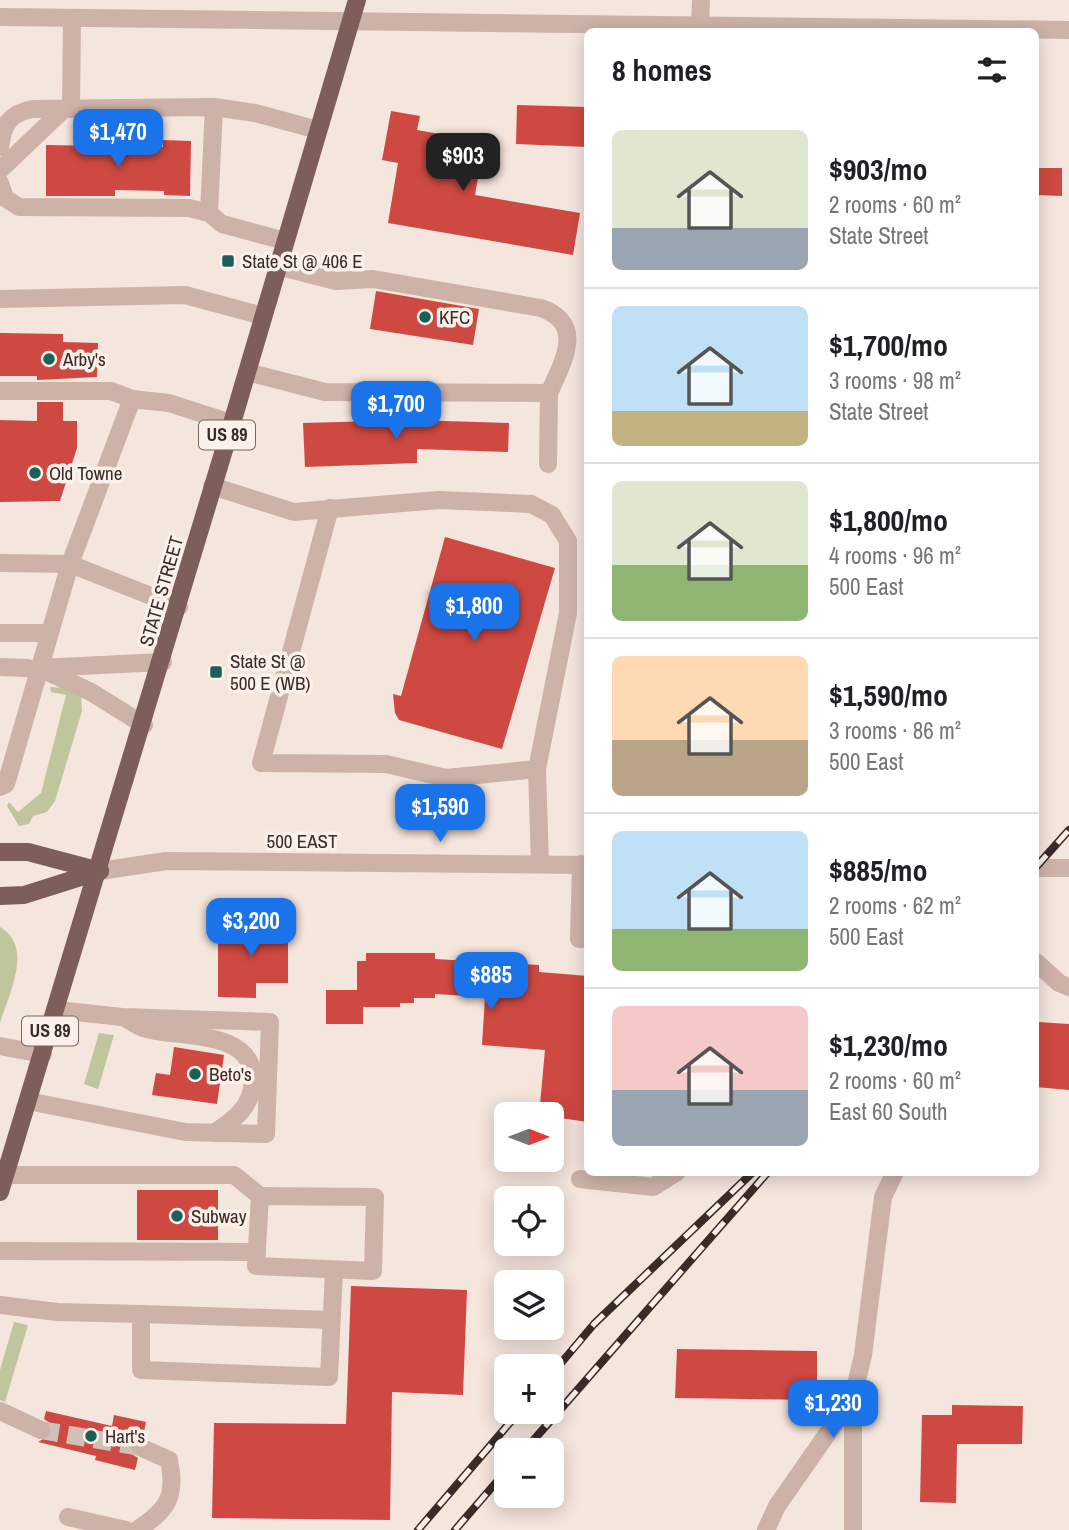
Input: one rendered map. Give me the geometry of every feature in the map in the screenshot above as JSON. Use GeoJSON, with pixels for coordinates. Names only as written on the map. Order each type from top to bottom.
{"type":"FeatureCollection","features":[{"type":"Feature","properties":{"kind":"main road","name":"STATE STREET"},"geometry":{"type":"LineString","coordinates":[[2,1184],[163,662],[212,486],[358,0]]}},
{"type":"Feature","properties":{"kind":"main road","name":"500 EAST"},"geometry":{"type":"LineString","coordinates":[[0,852],[28,852],[100,871]]}},
{"type":"Feature","properties":{"kind":"main road","name":"500 EAST"},"geometry":{"type":"LineString","coordinates":[[0,896],[24,895],[100,871]]}},
{"type":"Feature","properties":{"kind":"street"},"geometry":{"type":"LineString","coordinates":[[700,25],[701,0]]}},
{"type":"Feature","properties":{"kind":"street"},"geometry":{"type":"LineString","coordinates":[[0,17],[832,28]]}},
{"type":"Feature","properties":{"kind":"street"},"geometry":{"type":"LineString","coordinates":[[0,170],[67,109],[72,18]]}},
{"type":"Feature","properties":{"kind":"street"},"geometry":{"type":"LineString","coordinates":[[1039,30],[1069,30]]}},
{"type":"Feature","properties":{"kind":"street"},"geometry":{"type":"LineString","coordinates":[[209,213],[214,107]]}},
{"type":"Feature","properties":{"kind":"street"},"geometry":{"type":"LineString","coordinates":[[0,147],[2,130],[16,114],[33,109],[214,107],[255,113],[318,130]]}},
{"type":"Feature","properties":{"kind":"street"},"geometry":{"type":"LineString","coordinates":[[0,183],[5,198],[12,204],[27,208],[189,208],[209,213],[222,224],[285,240]]}},
{"type":"Feature","properties":{"kind":"street"},"geometry":{"type":"LineString","coordinates":[[278,266],[336,281],[373,279],[541,308],[558,314],[566,325],[568,337],[562,364],[549,393],[548,464]]}},
{"type":"Feature","properties":{"kind":"street"},"geometry":{"type":"LineString","coordinates":[[0,299],[185,295],[263,316]]}},
{"type":"Feature","properties":{"kind":"street"},"geometry":{"type":"LineString","coordinates":[[0,309],[21,299]]}},
{"type":"Feature","properties":{"kind":"street"},"geometry":{"type":"LineString","coordinates":[[247,372],[325,392],[549,393]]}},
{"type":"Feature","properties":{"kind":"street"},"geometry":{"type":"LineString","coordinates":[[0,391],[111,391],[131,399],[169,403],[231,423]]}},
{"type":"Feature","properties":{"kind":"street"},"geometry":{"type":"LineString","coordinates":[[0,787],[6,784],[70,564],[131,399]]}},
{"type":"Feature","properties":{"kind":"street"},"geometry":{"type":"LineString","coordinates":[[212,486],[294,512],[439,500],[531,504],[552,515],[568,541],[568,613],[537,769],[540,864]]}},
{"type":"Feature","properties":{"kind":"street"},"geometry":{"type":"LineString","coordinates":[[330,509],[261,762],[386,764],[446,778],[537,769]]}},
{"type":"Feature","properties":{"kind":"street"},"geometry":{"type":"LineString","coordinates":[[0,563],[70,564],[179,607]]}},
{"type":"Feature","properties":{"kind":"street"},"geometry":{"type":"LineString","coordinates":[[0,633],[49,633]]}},
{"type":"Feature","properties":{"kind":"street"},"geometry":{"type":"LineString","coordinates":[[0,667],[39,670],[163,662]]}},
{"type":"Feature","properties":{"kind":"street"},"geometry":{"type":"LineString","coordinates":[[39,670],[91,692],[144,725]]}},
{"type":"Feature","properties":{"kind":"street","name":"500 EAST"},"geometry":{"type":"LineString","coordinates":[[100,871],[166,861],[584,864]]}},
{"type":"Feature","properties":{"kind":"street"},"geometry":{"type":"LineString","coordinates":[[1039,868],[1069,868]]}},
{"type":"Feature","properties":{"kind":"street"},"geometry":{"type":"LineString","coordinates":[[584,876],[579,939],[584,939]]}},
{"type":"Feature","properties":{"kind":"street"},"geometry":{"type":"LineString","coordinates":[[1039,965],[1059,983],[1069,987]]}},
{"type":"Feature","properties":{"kind":"street"},"geometry":{"type":"LineString","coordinates":[[28,1101],[185,1132],[266,1134],[270,1022],[122,1017],[57,1010]]}},
{"type":"Feature","properties":{"kind":"street"},"geometry":{"type":"LineString","coordinates":[[122,1017],[145,1029],[221,1041],[236,1047],[247,1059],[253,1074],[253,1092],[241,1114],[214,1133]]}},
{"type":"Feature","properties":{"kind":"street"},"geometry":{"type":"LineString","coordinates":[[0,1045],[43,1054]]}},
{"type":"Feature","properties":{"kind":"street"},"geometry":{"type":"LineString","coordinates":[[2,1184],[234,1175],[260,1196],[375,1196],[373,1271],[256,1266],[260,1196]]}},
{"type":"Feature","properties":{"kind":"street"},"geometry":{"type":"LineString","coordinates":[[580,1179],[653,1187],[671,1176]]}},
{"type":"Feature","properties":{"kind":"street"},"geometry":{"type":"LineString","coordinates":[[853,1530],[853,1397],[863,1355],[883,1196],[893,1176]]}},
{"type":"Feature","properties":{"kind":"street"},"geometry":{"type":"LineString","coordinates":[[0,1251],[257,1252]]}},
{"type":"Feature","properties":{"kind":"street"},"geometry":{"type":"LineString","coordinates":[[141,1314],[141,1370],[329,1377],[334,1270]]}},
{"type":"Feature","properties":{"kind":"street"},"geometry":{"type":"LineString","coordinates":[[0,1305],[57,1312],[331,1320]]}},
{"type":"Feature","properties":{"kind":"street"},"geometry":{"type":"LineString","coordinates":[[766,1530],[777,1506],[853,1397]]}},
{"type":"Feature","properties":{"kind":"street"},"geometry":{"type":"LineString","coordinates":[[0,1411],[41,1430]]}},
{"type":"Feature","properties":{"kind":"street"},"geometry":{"type":"LineString","coordinates":[[137,1530],[161,1514],[174,1483],[169,1460],[140,1447]]}},
{"type":"Feature","properties":{"kind":"street"},"geometry":{"type":"LineString","coordinates":[[68,1517],[126,1530]]}},
{"type":"Feature","properties":{"kind":"green space"},"geometry":{"type":"Polygon","coordinates":[[[50,687],[65,688],[81,697],[82,711],[55,801],[47,812],[33,816],[29,824],[19,826],[7,806],[9,802],[18,812],[41,793],[66,695],[51,692],[50,687]]]}},
{"type":"Feature","properties":{"kind":"green space"},"geometry":{"type":"Polygon","coordinates":[[[0,927],[16,946],[17,958],[13,985],[0,1023],[0,927]]]}},
{"type":"Feature","properties":{"kind":"green space"},"geometry":{"type":"Polygon","coordinates":[[[99,1033],[114,1035],[98,1089],[84,1084],[99,1033]]]}},
{"type":"Feature","properties":{"kind":"green space"},"geometry":{"type":"Polygon","coordinates":[[[14,1322],[28,1325],[5,1402],[0,1400],[0,1370],[14,1322]]]}},
{"type":"Feature","properties":{"kind":"building"},"geometry":{"type":"Polygon","coordinates":[[[517,105],[584,107],[584,147],[516,144],[517,105]]]}},
{"type":"Feature","properties":{"kind":"building"},"geometry":{"type":"Polygon","coordinates":[[[391,111],[420,116],[417,130],[484,142],[475,195],[580,213],[573,255],[388,223],[398,163],[382,160],[391,111]]]}},
{"type":"Feature","properties":{"kind":"building"},"geometry":{"type":"Polygon","coordinates":[[[163,140],[191,141],[190,196],[164,195],[164,191],[115,190],[115,196],[46,196],[46,145],[163,147],[163,140]]]}},
{"type":"Feature","properties":{"kind":"building"},"geometry":{"type":"Polygon","coordinates":[[[1039,168],[1062,168],[1062,196],[1039,195],[1039,168]]]}},
{"type":"Feature","properties":{"kind":"building","name":"KFC"},"geometry":{"type":"Polygon","coordinates":[[[376,291],[479,309],[473,345],[370,329],[376,291]]]}},
{"type":"Feature","properties":{"kind":"building","name":"Arby's"},"geometry":{"type":"Polygon","coordinates":[[[0,333],[63,334],[63,342],[98,343],[97,377],[37,380],[37,376],[0,376],[0,333]]]}},
{"type":"Feature","properties":{"kind":"building","name":"Old Towne"},"geometry":{"type":"Polygon","coordinates":[[[37,402],[63,402],[63,421],[77,421],[77,448],[60,501],[0,502],[0,420],[37,421],[37,402]]]}},
{"type":"Feature","properties":{"kind":"building"},"geometry":{"type":"Polygon","coordinates":[[[413,420],[509,423],[508,452],[417,449],[417,463],[305,467],[303,423],[413,420]]]}},
{"type":"Feature","properties":{"kind":"building"},"geometry":{"type":"Polygon","coordinates":[[[445,537],[555,568],[502,749],[399,720],[395,713],[393,694],[401,696],[445,537]]]}},
{"type":"Feature","properties":{"kind":"building"},"geometry":{"type":"Polygon","coordinates":[[[218,924],[288,925],[288,983],[256,983],[256,998],[218,997],[218,924]]]}},
{"type":"Feature","properties":{"kind":"building"},"geometry":{"type":"Polygon","coordinates":[[[366,953],[435,953],[435,959],[539,965],[539,972],[584,976],[584,1121],[564,1119],[564,1102],[540,1102],[545,1050],[482,1045],[485,997],[435,994],[435,998],[414,998],[414,1003],[400,1003],[400,1007],[363,1007],[363,1024],[326,1024],[326,990],[357,990],[357,961],[366,961],[366,953]]]}},
{"type":"Feature","properties":{"kind":"building"},"geometry":{"type":"Polygon","coordinates":[[[1039,1022],[1069,1024],[1069,1090],[1039,1087],[1039,1022]]]}},
{"type":"Feature","properties":{"kind":"building","name":"Beto's"},"geometry":{"type":"Polygon","coordinates":[[[174,1047],[224,1055],[217,1104],[152,1095],[156,1073],[170,1075],[174,1047]]]}},
{"type":"Feature","properties":{"kind":"building","name":"Subway"},"geometry":{"type":"Polygon","coordinates":[[[137,1190],[218,1190],[218,1240],[137,1240],[137,1190]]]}},
{"type":"Feature","properties":{"kind":"building"},"geometry":{"type":"Polygon","coordinates":[[[351,1286],[467,1290],[463,1395],[392,1392],[390,1520],[212,1518],[214,1423],[346,1424],[351,1286]]]}},
{"type":"Feature","properties":{"kind":"building"},"geometry":{"type":"Polygon","coordinates":[[[677,1349],[817,1351],[817,1400],[675,1398],[677,1349]]]}},
{"type":"Feature","properties":{"kind":"building"},"geometry":{"type":"Polygon","coordinates":[[[952,1405],[1023,1406],[1022,1444],[957,1444],[956,1503],[920,1502],[922,1415],[952,1415],[952,1405]]]}},
{"type":"Feature","properties":{"kind":"building","name":"Hart's"},"geometry":{"type":"Polygon","coordinates":[[[46,1411],[112,1426],[114,1415],[146,1422],[143,1436],[134,1437],[129,1443],[130,1453],[138,1458],[135,1470],[95,1460],[96,1456],[38,1442],[52,1434],[51,1424],[44,1419],[46,1411]]]}},
{"type":"Feature","properties":{"kind":"tunnel"},"geometry":{"type":"LineString","coordinates":[[41,1430],[140,1447]]}},
{"type":"Feature","properties":{"kind":"railway"},"geometry":{"type":"LineString","coordinates":[[1039,864],[1069,830]]}},
{"type":"Feature","properties":{"kind":"railway"},"geometry":{"type":"LineString","coordinates":[[564,1360],[594,1324],[749,1176]]}},
{"type":"Feature","properties":{"kind":"railway"},"geometry":{"type":"LineString","coordinates":[[535,1438],[765,1176]]}},
{"type":"Feature","properties":{"kind":"railway"},"geometry":{"type":"LineString","coordinates":[[418,1530],[509,1424]]}},
{"type":"Feature","properties":{"kind":"railway"},"geometry":{"type":"LineString","coordinates":[[455,1530],[494,1485]]}},
{"type":"Feature","properties":{"kind":"place","name":"State St @ 406 E"},"geometry":{"type":"Point","coordinates":[228,261]}},
{"type":"Feature","properties":{"kind":"place","name":"KFC"},"geometry":{"type":"Point","coordinates":[425,317]}},
{"type":"Feature","properties":{"kind":"place","name":"Arby's"},"geometry":{"type":"Point","coordinates":[49,359]}},
{"type":"Feature","properties":{"kind":"place","name":"Old Towne"},"geometry":{"type":"Point","coordinates":[35,473]}},
{"type":"Feature","properties":{"kind":"place","name":"State St @ 500 E (WB)"},"geometry":{"type":"Point","coordinates":[216,672]}},
{"type":"Feature","properties":{"kind":"place","name":"Beto's"},"geometry":{"type":"Point","coordinates":[195,1074]}},
{"type":"Feature","properties":{"kind":"place","name":"Subway"},"geometry":{"type":"Point","coordinates":[177,1216]}},
{"type":"Feature","properties":{"kind":"place","name":"Hart's"},"geometry":{"type":"Point","coordinates":[91,1436]}}]}
